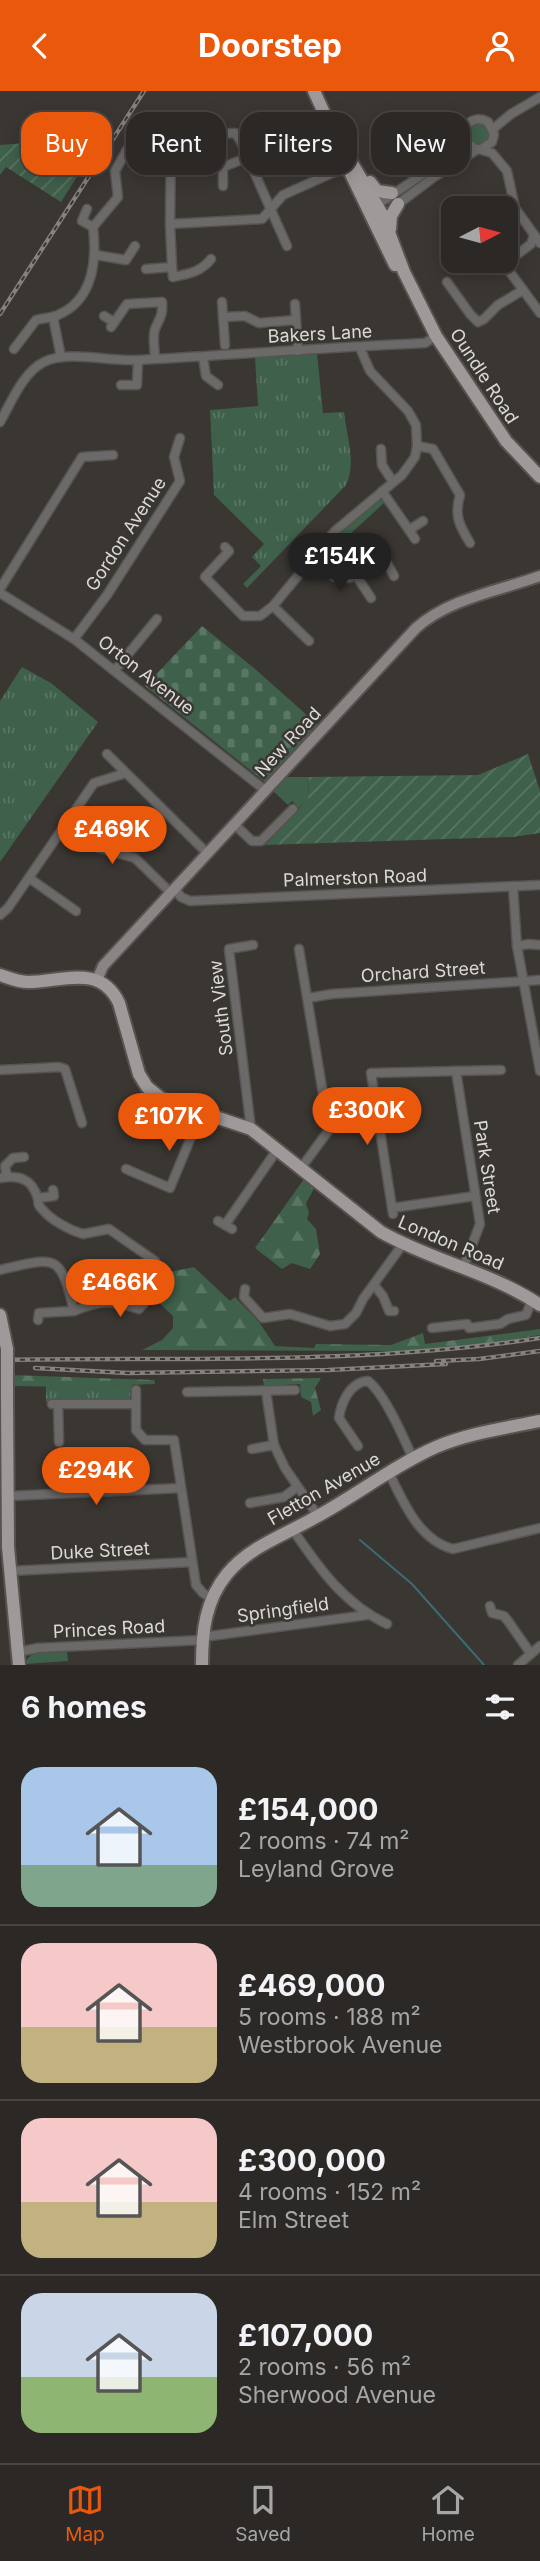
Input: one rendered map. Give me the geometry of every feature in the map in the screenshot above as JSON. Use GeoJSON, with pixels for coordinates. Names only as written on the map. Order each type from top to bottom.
{"type":"FeatureCollection","features":[{"type":"Feature","properties":{"kind":"main road","name":"Oundle Road"},"geometry":{"type":"LineString","coordinates":[[314,91],[324,112]]}},
{"type":"Feature","properties":{"kind":"main road"},"geometry":{"type":"LineString","coordinates":[[357,164],[377,191],[395,198],[390,221],[391,234]]}},
{"type":"Feature","properties":{"kind":"main road","name":"Oundle Road"},"geometry":{"type":"LineString","coordinates":[[356,175],[391,234],[410,286],[436,336],[506,442],[540,477]]}},
{"type":"Feature","properties":{"kind":"main road","name":"Oundle Road"},"geometry":{"type":"LineString","coordinates":[[376,212],[394,264],[410,286]]}},
{"type":"Feature","properties":{"kind":"main road"},"geometry":{"type":"LineString","coordinates":[[0,975],[27,982],[78,977],[97,980]]}},
{"type":"Feature","properties":{"kind":"main road","name":"London Road"},"geometry":{"type":"LineString","coordinates":[[97,980],[117,998],[139,1074],[148,1087],[162,1099],[232,1120],[251,1129],[368,1223],[403,1244],[464,1266],[536,1303]]}},
{"type":"Feature","properties":{"kind":"main road"},"geometry":{"type":"LineString","coordinates":[[0,1315],[7,1349],[8,1547],[19,1658]]}},
{"type":"Feature","properties":{"kind":"main road","name":"Fletton Avenue"},"geometry":{"type":"LineString","coordinates":[[202,1665],[202,1639],[212,1599],[226,1576],[243,1557],[318,1516],[413,1458],[460,1439],[540,1421]]}},
{"type":"Feature","properties":{"kind":"street"},"geometry":{"type":"LineString","coordinates":[[395,198],[489,145],[493,134],[511,114],[539,96]]}},
{"type":"Feature","properties":{"kind":"street"},"geometry":{"type":"LineString","coordinates":[[470,122],[511,114]]}},
{"type":"Feature","properties":{"kind":"street"},"geometry":{"type":"LineString","coordinates":[[484,120],[493,134],[510,181],[515,208],[540,243]]}},
{"type":"Feature","properties":{"kind":"street"},"geometry":{"type":"LineString","coordinates":[[226,133],[235,133],[240,140]]}},
{"type":"Feature","properties":{"kind":"street"},"geometry":{"type":"LineString","coordinates":[[470,146],[492,153],[503,166]]}},
{"type":"Feature","properties":{"kind":"street"},"geometry":{"type":"LineString","coordinates":[[13,349],[36,320],[53,317],[76,305],[90,281],[96,255],[93,227],[118,197],[116,171],[126,152]]}},
{"type":"Feature","properties":{"kind":"street"},"geometry":{"type":"LineString","coordinates":[[223,186],[223,167],[240,160]]}},
{"type":"Feature","properties":{"kind":"street"},"geometry":{"type":"LineString","coordinates":[[175,175],[170,224],[173,277],[200,270],[211,259]]}},
{"type":"Feature","properties":{"kind":"street"},"geometry":{"type":"LineString","coordinates":[[254,175],[287,246]]}},
{"type":"Feature","properties":{"kind":"street"},"geometry":{"type":"LineString","coordinates":[[170,224],[258,220],[267,215],[269,208],[283,195],[328,175]]}},
{"type":"Feature","properties":{"kind":"street"},"geometry":{"type":"LineString","coordinates":[[376,212],[425,175]]}},
{"type":"Feature","properties":{"kind":"street"},"geometry":{"type":"LineString","coordinates":[[87,209],[82,221],[93,227]]}},
{"type":"Feature","properties":{"kind":"street"},"geometry":{"type":"LineString","coordinates":[[534,235],[531,244],[507,262],[507,268],[540,313]]}},
{"type":"Feature","properties":{"kind":"street"},"geometry":{"type":"LineString","coordinates":[[96,255],[126,260],[135,246]]}},
{"type":"Feature","properties":{"kind":"street"},"geometry":{"type":"LineString","coordinates":[[146,269],[172,267]]}},
{"type":"Feature","properties":{"kind":"street"},"geometry":{"type":"LineString","coordinates":[[447,282],[478,322],[498,305],[523,290]]}},
{"type":"Feature","properties":{"kind":"street"},"geometry":{"type":"LineString","coordinates":[[104,316],[113,325],[127,305],[165,302],[161,321],[155,329],[155,358]]}},
{"type":"Feature","properties":{"kind":"street"},"geometry":{"type":"LineString","coordinates":[[222,302],[225,345]]}},
{"type":"Feature","properties":{"kind":"street"},"geometry":{"type":"LineString","coordinates":[[295,304],[298,351]]}},
{"type":"Feature","properties":{"kind":"street"},"geometry":{"type":"LineString","coordinates":[[223,317],[245,316],[259,323],[296,320]]}},
{"type":"Feature","properties":{"kind":"street"},"geometry":{"type":"LineString","coordinates":[[53,317],[61,357]]}},
{"type":"Feature","properties":{"kind":"street","name":"Bakers Lane"},"geometry":{"type":"LineString","coordinates":[[0,422],[30,373],[43,363],[61,357],[138,360],[203,357],[425,343],[436,336]]}},
{"type":"Feature","properties":{"kind":"street"},"geometry":{"type":"LineString","coordinates":[[225,547],[229,551],[205,577],[243,616],[260,616],[273,606],[335,531],[409,467],[417,446],[416,425],[408,411],[370,371],[360,348]]}},
{"type":"Feature","properties":{"kind":"street"},"geometry":{"type":"LineString","coordinates":[[203,357],[206,376],[219,385]]}},
{"type":"Feature","properties":{"kind":"street"},"geometry":{"type":"LineString","coordinates":[[121,385],[137,385],[138,360]]}},
{"type":"Feature","properties":{"kind":"street","name":"Gordon Avenue"},"geometry":{"type":"LineString","coordinates":[[74,639],[107,595],[180,481],[174,457],[180,438]]}},
{"type":"Feature","properties":{"kind":"street"},"geometry":{"type":"LineString","coordinates":[[417,446],[433,449],[460,495],[456,509],[457,521],[470,543]]}},
{"type":"Feature","properties":{"kind":"street"},"geometry":{"type":"LineString","coordinates":[[381,449],[382,465],[393,482]]}},
{"type":"Feature","properties":{"kind":"street"},"geometry":{"type":"LineString","coordinates":[[0,591],[82,457],[113,456]]}},
{"type":"Feature","properties":{"kind":"street"},"geometry":{"type":"LineString","coordinates":[[382,491],[415,539]]}},
{"type":"Feature","properties":{"kind":"street"},"geometry":{"type":"LineString","coordinates":[[409,530],[423,521]]}},
{"type":"Feature","properties":{"kind":"street"},"geometry":{"type":"LineString","coordinates":[[313,555],[334,577],[350,577],[384,558],[394,576]]}},
{"type":"Feature","properties":{"kind":"street"},"geometry":{"type":"LineString","coordinates":[[355,574],[371,598]]}},
{"type":"Feature","properties":{"kind":"street","name":"New Road"},"geometry":{"type":"LineString","coordinates":[[97,980],[103,966],[426,620],[472,598],[540,576]]}},
{"type":"Feature","properties":{"kind":"street","name":"Orton Avenue"},"geometry":{"type":"LineString","coordinates":[[0,591],[74,639],[266,791]]}},
{"type":"Feature","properties":{"kind":"street"},"geometry":{"type":"LineString","coordinates":[[273,606],[309,641]]}},
{"type":"Feature","properties":{"kind":"street"},"geometry":{"type":"LineString","coordinates":[[115,670],[157,619]]}},
{"type":"Feature","properties":{"kind":"street"},"geometry":{"type":"LineString","coordinates":[[107,754],[207,853]]}},
{"type":"Feature","properties":{"kind":"street"},"geometry":{"type":"LineString","coordinates":[[0,915],[8,908],[94,783],[126,773]]}},
{"type":"Feature","properties":{"kind":"street"},"geometry":{"type":"LineString","coordinates":[[235,825],[253,841],[261,841],[293,809]]}},
{"type":"Feature","properties":{"kind":"street"},"geometry":{"type":"LineString","coordinates":[[65,825],[99,848],[135,858],[173,891]]}},
{"type":"Feature","properties":{"kind":"street"},"geometry":{"type":"LineString","coordinates":[[29,878],[76,911]]}},
{"type":"Feature","properties":{"kind":"street","name":"Palmerston Road"},"geometry":{"type":"LineString","coordinates":[[173,891],[190,901],[540,885]]}},
{"type":"Feature","properties":{"kind":"street"},"geometry":{"type":"LineString","coordinates":[[513,886],[517,946],[540,1071]]}},
{"type":"Feature","properties":{"kind":"street","name":"South View"},"geometry":{"type":"LineString","coordinates":[[251,1129],[229,949],[253,945]]}},
{"type":"Feature","properties":{"kind":"street"},"geometry":{"type":"LineString","coordinates":[[517,946],[540,945]]}},
{"type":"Feature","properties":{"kind":"street"},"geometry":{"type":"LineString","coordinates":[[299,949],[329,1130],[300,1168]]}},
{"type":"Feature","properties":{"kind":"street","name":"Orchard Street"},"geometry":{"type":"LineString","coordinates":[[308,998],[332,994],[540,980]]}},
{"type":"Feature","properties":{"kind":"street"},"geometry":{"type":"LineString","coordinates":[[0,1070],[65,1069],[82,1123]]}},
{"type":"Feature","properties":{"kind":"street"},"geometry":{"type":"LineString","coordinates":[[475,1196],[393,1211],[370,1076],[371,1073],[501,1070]]}},
{"type":"Feature","properties":{"kind":"street","name":"Park Street"},"geometry":{"type":"LineString","coordinates":[[456,1071],[480,1224],[464,1266]]}},
{"type":"Feature","properties":{"kind":"street"},"geometry":{"type":"LineString","coordinates":[[126,1168],[170,1188],[201,1112]]}},
{"type":"Feature","properties":{"kind":"street"},"geometry":{"type":"LineString","coordinates":[[225,1225],[277,1150]]}},
{"type":"Feature","properties":{"kind":"street"},"geometry":{"type":"LineString","coordinates":[[24,1157],[8,1161],[4,1178],[18,1176],[27,1180],[43,1210],[83,1234],[109,1229],[155,1261]]}},
{"type":"Feature","properties":{"kind":"street"},"geometry":{"type":"LineString","coordinates":[[38,1198],[54,1196],[54,1190]]}},
{"type":"Feature","properties":{"kind":"street"},"geometry":{"type":"LineString","coordinates":[[245,1289],[244,1297],[263,1318],[290,1314],[330,1326],[345,1324],[403,1244]]}},
{"type":"Feature","properties":{"kind":"street"},"geometry":{"type":"LineString","coordinates":[[0,1270],[44,1260],[51,1261],[63,1272],[74,1311]]}},
{"type":"Feature","properties":{"kind":"street"},"geometry":{"type":"LineString","coordinates":[[374,1285],[383,1296],[389,1312]]}},
{"type":"Feature","properties":{"kind":"street"},"geometry":{"type":"LineString","coordinates":[[38,1320],[39,1313],[74,1311],[97,1302],[116,1302],[139,1310],[146,1301]]}},
{"type":"Feature","properties":{"kind":"street"},"geometry":{"type":"LineString","coordinates":[[432,1328],[467,1324],[469,1328],[500,1324],[508,1319],[526,1315],[536,1303]]}},
{"type":"Feature","properties":{"kind":"street"},"geometry":{"type":"LineString","coordinates":[[358,1446],[338,1413],[349,1389],[362,1381],[368,1381],[383,1401],[413,1458]]}},
{"type":"Feature","properties":{"kind":"street"},"geometry":{"type":"LineString","coordinates":[[136,1389],[136,1430],[145,1440],[178,1440],[181,1488],[196,1585],[212,1599]]}},
{"type":"Feature","properties":{"kind":"street"},"geometry":{"type":"LineString","coordinates":[[187,1391],[295,1390]]}},
{"type":"Feature","properties":{"kind":"street"},"geometry":{"type":"LineString","coordinates":[[266,1391],[274,1445],[297,1487],[318,1516]]}},
{"type":"Feature","properties":{"kind":"street"},"geometry":{"type":"LineString","coordinates":[[59,1442],[55,1404],[135,1404]]}},
{"type":"Feature","properties":{"kind":"street"},"geometry":{"type":"LineString","coordinates":[[252,1449],[274,1445]]}},
{"type":"Feature","properties":{"kind":"street"},"geometry":{"type":"LineString","coordinates":[[388,1471],[413,1519],[439,1545],[453,1549],[540,1528]]}},
{"type":"Feature","properties":{"kind":"street"},"geometry":{"type":"LineString","coordinates":[[250,1503],[272,1503],[297,1487]]}},
{"type":"Feature","properties":{"kind":"street"},"geometry":{"type":"LineString","coordinates":[[9,1496],[181,1488]]}},
{"type":"Feature","properties":{"kind":"street","name":"Springfield"},"geometry":{"type":"LineString","coordinates":[[293,1530],[330,1582],[367,1615],[387,1624]]}},
{"type":"Feature","properties":{"kind":"street","name":"Duke Street"},"geometry":{"type":"LineString","coordinates":[[10,1571],[192,1562]]}},
{"type":"Feature","properties":{"kind":"street"},"geometry":{"type":"LineString","coordinates":[[489,1612],[504,1616],[531,1654]]}},
{"type":"Feature","properties":{"kind":"street","name":"Springfield"},"geometry":{"type":"LineString","coordinates":[[202,1639],[367,1615]]}},
{"type":"Feature","properties":{"kind":"street","name":"Princes Road"},"geometry":{"type":"LineString","coordinates":[[19,1658],[38,1648],[202,1639]]}},
{"type":"Feature","properties":{"kind":"street"},"geometry":{"type":"LineString","coordinates":[[518,1665],[540,1646]]}},
{"type":"Feature","properties":{"kind":"green space"},"geometry":{"type":"Polygon","coordinates":[[[475,124],[483,124],[489,130],[489,138],[483,144],[475,144],[470,139],[470,129],[475,124]]]}},
{"type":"Feature","properties":{"kind":"green space"},"geometry":{"type":"Polygon","coordinates":[[[21,143],[21,175],[78,175],[61,202],[6,167],[0,175],[0,145],[21,143]]]}},
{"type":"Feature","properties":{"kind":"green space"},"geometry":{"type":"Polygon","coordinates":[[[317,353],[323,413],[344,412],[351,458],[349,476],[346,485],[247,588],[243,584],[261,566],[252,557],[264,544],[214,495],[210,410],[258,406],[255,358],[317,353]]]}},
{"type":"Feature","properties":{"kind":"green space"},"geometry":{"type":"Polygon","coordinates":[[[377,500],[384,503],[337,546],[332,541],[377,500]]]}},
{"type":"Feature","properties":{"kind":"green space"},"geometry":{"type":"Polygon","coordinates":[[[202,626],[318,725],[265,782],[145,686],[202,626]]]}},
{"type":"Feature","properties":{"kind":"green space"},"geometry":{"type":"Polygon","coordinates":[[[22,667],[51,683],[98,722],[0,862],[0,701],[22,667]]]}},
{"type":"Feature","properties":{"kind":"green space"},"geometry":{"type":"Polygon","coordinates":[[[528,754],[540,791],[540,833],[513,837],[265,845],[308,799],[309,777],[478,775],[528,754]]]}},
{"type":"Feature","properties":{"kind":"green space"},"geometry":{"type":"Polygon","coordinates":[[[287,777],[309,777],[308,799],[299,808],[292,801],[288,805],[272,790],[287,777]]]}},
{"type":"Feature","properties":{"kind":"green space"},"geometry":{"type":"Polygon","coordinates":[[[304,1179],[315,1187],[306,1203],[309,1213],[307,1219],[316,1229],[320,1254],[310,1269],[292,1263],[282,1269],[255,1248],[304,1179]]]}},
{"type":"Feature","properties":{"kind":"green space"},"geometry":{"type":"Polygon","coordinates":[[[194,1267],[230,1301],[235,1297],[259,1322],[275,1346],[314,1348],[316,1344],[391,1345],[423,1333],[425,1344],[540,1329],[540,1335],[475,1346],[399,1351],[142,1350],[162,1340],[173,1328],[173,1316],[150,1294],[165,1273],[194,1267]]]}},
{"type":"Feature","properties":{"kind":"green space"},"geometry":{"type":"Polygon","coordinates":[[[11,1375],[154,1380],[155,1384],[12,1386],[11,1375]]]}},
{"type":"Feature","properties":{"kind":"green space"},"geometry":{"type":"Polygon","coordinates":[[[321,1378],[315,1388],[321,1410],[313,1416],[311,1402],[301,1397],[300,1384],[264,1386],[263,1379],[321,1378]]]}},
{"type":"Feature","properties":{"kind":"green space"},"geometry":{"type":"Polygon","coordinates":[[[132,1385],[130,1399],[46,1402],[46,1386],[132,1385]]]}},
{"type":"Feature","properties":{"kind":"green space"},"geometry":{"type":"Polygon","coordinates":[[[67,1650],[68,1661],[25,1664],[37,1652],[67,1650]]]}},
{"type":"Feature","properties":{"kind":"waterway"},"geometry":{"type":"LineString","coordinates":[[360,1540],[412,1584],[484,1665]]}},
{"type":"Feature","properties":{"kind":"railway"},"geometry":{"type":"LineString","coordinates":[[0,314],[144,91]]}},
{"type":"Feature","properties":{"kind":"railway"},"geometry":{"type":"LineString","coordinates":[[0,1360],[338,1356],[473,1347],[540,1338]]}},
{"type":"Feature","properties":{"kind":"railway"},"geometry":{"type":"LineString","coordinates":[[436,1361],[479,1359],[540,1351]]}},
{"type":"Feature","properties":{"kind":"railway"},"geometry":{"type":"LineString","coordinates":[[35,1368],[128,1373],[328,1370],[446,1364]]}}]}
